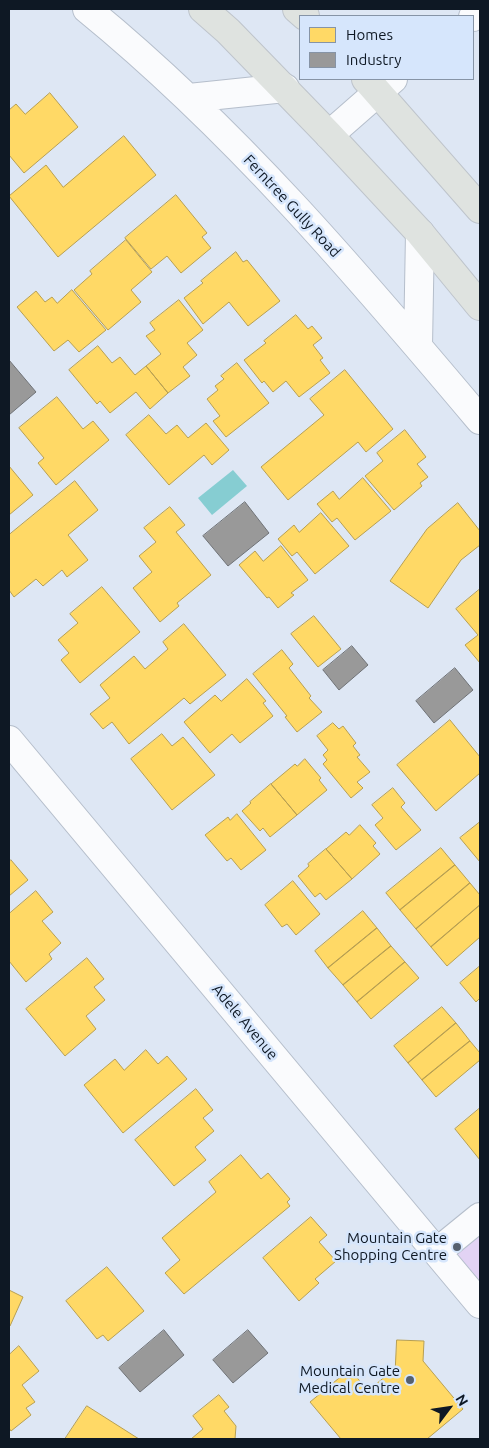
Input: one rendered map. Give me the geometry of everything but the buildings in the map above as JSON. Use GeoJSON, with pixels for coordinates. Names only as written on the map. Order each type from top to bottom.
{"type":"FeatureCollection","features":[{"type":"Feature","properties":{"kind":"main road"},"geometry":{"type":"LineString","coordinates":[[203,9],[228,31],[329,135],[420,233],[480,306]]}},
{"type":"Feature","properties":{"kind":"main road"},"geometry":{"type":"LineString","coordinates":[[379,83],[480,209]]}},
{"type":"Feature","properties":{"kind":"street","name":"Ferntree Gully Road"},"geometry":{"type":"LineString","coordinates":[[87,9],[189,98],[289,201],[350,268],[480,420]]}},
{"type":"Feature","properties":{"kind":"street"},"geometry":{"type":"LineString","coordinates":[[329,135],[379,83]]}},
{"type":"Feature","properties":{"kind":"street"},"geometry":{"type":"LineString","coordinates":[[189,98],[285,88]]}},
{"type":"Feature","properties":{"kind":"street"},"geometry":{"type":"LineString","coordinates":[[418,346],[420,233]]}},
{"type":"Feature","properties":{"kind":"street","name":"Adele Avenue"},"geometry":{"type":"LineString","coordinates":[[9,740],[480,1304]]}},
{"type":"Feature","properties":{"kind":"street"},"geometry":{"type":"LineString","coordinates":[[437,1252],[480,1216]]}},
{"type":"Feature","properties":{"kind":"shaded area","name":"Mountain Gate Shopping Centre"},"geometry":{"type":"Polygon","coordinates":[[[480,1217],[480,1304],[437,1252],[480,1217]]]}},
{"type":"Feature","properties":{"kind":"water"},"geometry":{"type":"Polygon","coordinates":[[[233,470],[247,486],[212,515],[198,498],[233,470]]]}},
{"type":"Feature","properties":{"kind":"place","name":"Mountain Gate Shopping Centre"},"geometry":{"type":"Point","coordinates":[457,1247]}},
{"type":"Feature","properties":{"kind":"place","name":"Mountain Gate Medical Centre"},"geometry":{"type":"Point","coordinates":[410,1380]}}]}
